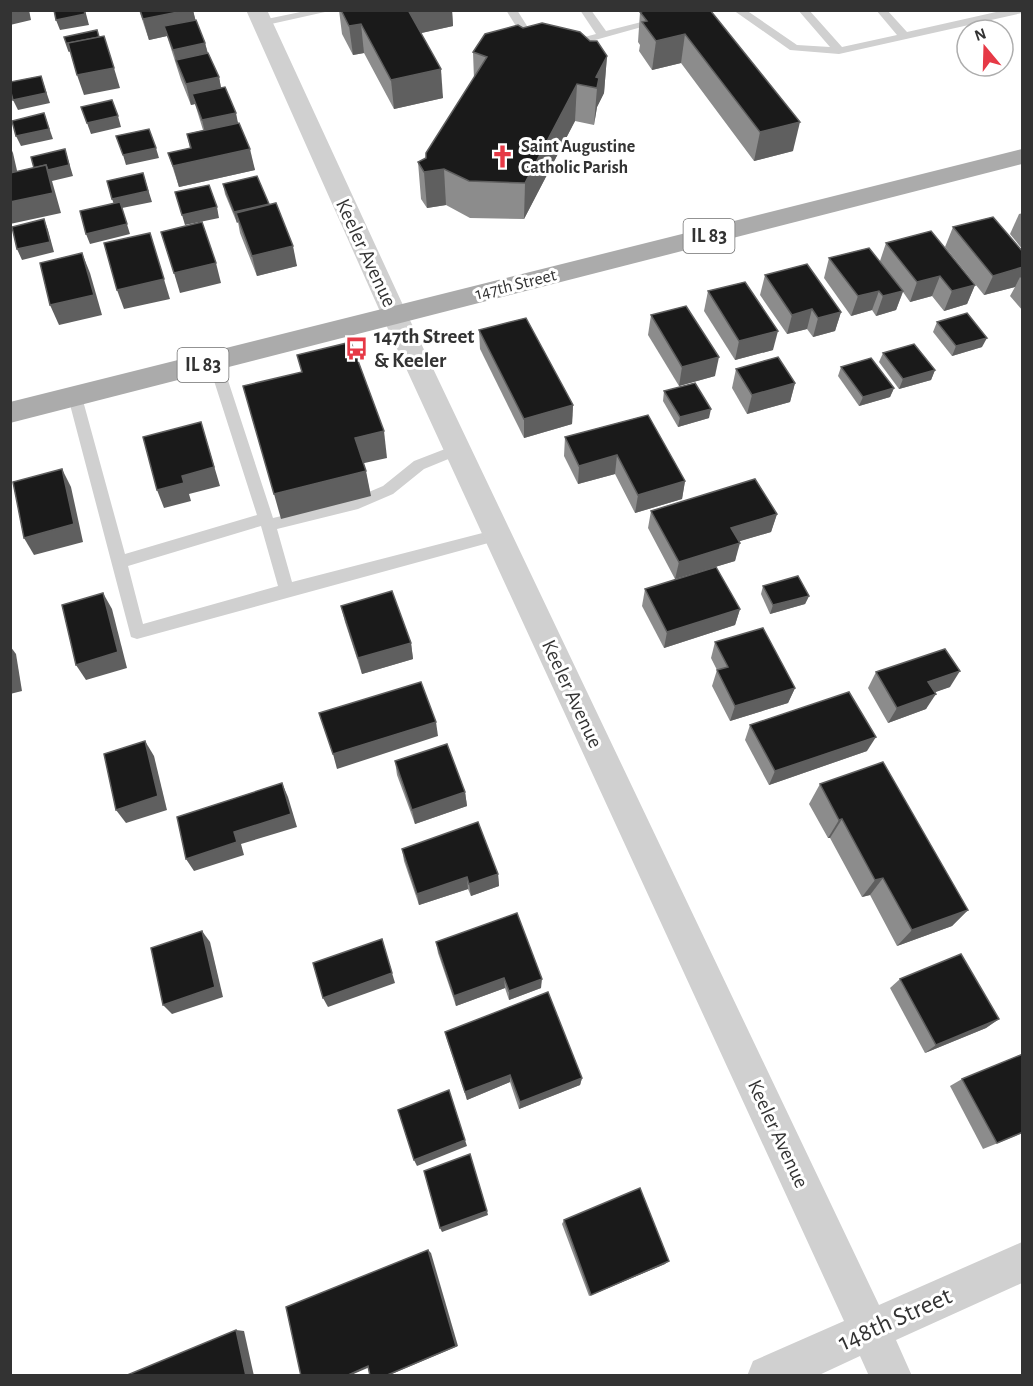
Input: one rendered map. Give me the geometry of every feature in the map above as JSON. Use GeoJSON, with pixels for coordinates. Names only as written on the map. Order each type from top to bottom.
{"type":"FeatureCollection","features":[{"type":"Feature","properties":{"kind":"main road","name":"147th Street"},"geometry":{"type":"LineString","coordinates":[[10,413],[1023,156]]}},
{"type":"Feature","properties":{"kind":"street","name":"Keeler Avenue"},"geometry":{"type":"LineString","coordinates":[[259,17],[395,316],[891,1376]]}},
{"type":"Feature","properties":{"kind":"street","name":"148th Street"},"geometry":{"type":"LineString","coordinates":[[768,1376],[1023,1262]]}},
{"type":"Feature","properties":{"kind":"lane"},"geometry":{"type":"LineString","coordinates":[[259,17],[329,10]]}},
{"type":"Feature","properties":{"kind":"lane"},"geometry":{"type":"LineString","coordinates":[[510,10],[538,52],[676,16],[670,10]]}},
{"type":"Feature","properties":{"kind":"lane"},"geometry":{"type":"LineString","coordinates":[[585,10],[603,35]]}},
{"type":"Feature","properties":{"kind":"lane"},"geometry":{"type":"LineString","coordinates":[[738,10],[794,48],[839,51],[955,25]]}},
{"type":"Feature","properties":{"kind":"lane"},"geometry":{"type":"LineString","coordinates":[[803,10],[839,51]]}},
{"type":"Feature","properties":{"kind":"lane"},"geometry":{"type":"LineString","coordinates":[[881,10],[905,36]]}},
{"type":"Feature","properties":{"kind":"lane"},"geometry":{"type":"LineString","coordinates":[[988,18],[1022,10]]}},
{"type":"Feature","properties":{"kind":"lane"},"geometry":{"type":"LineString","coordinates":[[215,362],[287,590]]}},
{"type":"Feature","properties":{"kind":"lane"},"geometry":{"type":"LineString","coordinates":[[75,397],[137,632],[287,590],[498,536]]}},
{"type":"Feature","properties":{"kind":"lane"},"geometry":{"type":"LineString","coordinates":[[119,562],[267,522],[353,505],[388,490],[419,465],[458,449]]}},
{"type":"Feature","properties":{"kind":"building"},"geometry":{"type":"Polygon","coordinates":[[[54,10],[84,10],[85,14],[56,20],[54,10]]]}},
{"type":"Feature","properties":{"kind":"building"},"geometry":{"type":"Polygon","coordinates":[[[140,10],[188,10],[143,19],[140,10]]]}},
{"type":"Feature","properties":{"kind":"building"},"geometry":{"type":"Polygon","coordinates":[[[341,10],[408,10],[441,69],[391,80],[361,24],[349,26],[341,10]]]}},
{"type":"Feature","properties":{"kind":"building"},"geometry":{"type":"Polygon","coordinates":[[[710,10],[800,122],[760,132],[685,34],[656,41],[642,22],[647,21],[640,12],[710,10]]]}},
{"type":"Feature","properties":{"kind":"building"},"geometry":{"type":"Polygon","coordinates":[[[196,20],[205,43],[173,50],[164,26],[196,20]]]}},
{"type":"Feature","properties":{"kind":"building","name":"Saint Augustine Catholic Parish"},"geometry":{"type":"Polygon","coordinates":[[[542,23],[580,32],[590,41],[597,41],[607,56],[596,77],[599,78],[597,88],[577,84],[525,183],[469,181],[444,169],[424,172],[418,162],[426,158],[426,153],[487,57],[473,52],[485,34],[518,25],[523,28],[542,23]]]}},
{"type":"Feature","properties":{"kind":"building"},"geometry":{"type":"Polygon","coordinates":[[[97,30],[99,37],[68,43],[69,51],[64,37],[97,30]]]}},
{"type":"Feature","properties":{"kind":"building"},"geometry":{"type":"Polygon","coordinates":[[[104,36],[114,68],[77,75],[68,43],[104,36]]]}},
{"type":"Feature","properties":{"kind":"building"},"geometry":{"type":"Polygon","coordinates":[[[208,53],[219,77],[186,84],[176,60],[208,53]]]}},
{"type":"Feature","properties":{"kind":"building"},"geometry":{"type":"Polygon","coordinates":[[[41,76],[46,93],[13,100],[10,82],[41,76]]]}},
{"type":"Feature","properties":{"kind":"building"},"geometry":{"type":"Polygon","coordinates":[[[225,87],[236,113],[202,120],[192,94],[225,87]]]}},
{"type":"Feature","properties":{"kind":"building"},"geometry":{"type":"Polygon","coordinates":[[[112,100],[118,116],[87,123],[81,107],[112,100]]]}},
{"type":"Feature","properties":{"kind":"building"},"geometry":{"type":"Polygon","coordinates":[[[44,113],[49,129],[16,136],[12,121],[44,113]]]}},
{"type":"Feature","properties":{"kind":"building"},"geometry":{"type":"Polygon","coordinates":[[[239,123],[250,149],[173,166],[168,153],[191,148],[187,134],[239,123]]]}},
{"type":"Feature","properties":{"kind":"building"},"geometry":{"type":"Polygon","coordinates":[[[149,129],[156,148],[123,155],[116,136],[149,129]]]}},
{"type":"Feature","properties":{"kind":"building"},"geometry":{"type":"Polygon","coordinates":[[[65,149],[69,165],[48,170],[46,165],[34,168],[31,157],[65,149]]]}},
{"type":"Feature","properties":{"kind":"building"},"geometry":{"type":"Polygon","coordinates":[[[46,165],[53,193],[10,202],[10,173],[46,165]]]}},
{"type":"Feature","properties":{"kind":"building"},"geometry":{"type":"Polygon","coordinates":[[[143,173],[148,191],[112,199],[107,181],[143,173]]]}},
{"type":"Feature","properties":{"kind":"building"},"geometry":{"type":"Polygon","coordinates":[[[257,176],[269,204],[234,212],[223,184],[257,176]]]}},
{"type":"Feature","properties":{"kind":"building"},"geometry":{"type":"Polygon","coordinates":[[[209,185],[217,207],[182,215],[175,192],[209,185]]]}},
{"type":"Feature","properties":{"kind":"building"},"geometry":{"type":"Polygon","coordinates":[[[120,202],[127,224],[86,234],[80,211],[120,202]]]}},
{"type":"Feature","properties":{"kind":"building"},"geometry":{"type":"Polygon","coordinates":[[[276,203],[293,246],[252,256],[236,213],[276,203]]]}},
{"type":"Feature","properties":{"kind":"building"},"geometry":{"type":"Polygon","coordinates":[[[993,217],[1023,252],[1023,267],[993,276],[953,227],[993,217]]]}},
{"type":"Feature","properties":{"kind":"building"},"geometry":{"type":"Polygon","coordinates":[[[44,219],[50,242],[17,249],[12,227],[44,219]]]}},
{"type":"Feature","properties":{"kind":"building"},"geometry":{"type":"Polygon","coordinates":[[[202,222],[216,263],[174,273],[161,232],[202,222]]]}},
{"type":"Feature","properties":{"kind":"building"},"geometry":{"type":"Polygon","coordinates":[[[931,231],[975,285],[952,291],[940,276],[917,282],[886,243],[931,231]]]}},
{"type":"Feature","properties":{"kind":"building"},"geometry":{"type":"Polygon","coordinates":[[[150,233],[164,279],[117,290],[104,243],[150,233]]]}},
{"type":"Feature","properties":{"kind":"building"},"geometry":{"type":"Polygon","coordinates":[[[869,248],[903,291],[883,296],[879,291],[858,296],[829,258],[869,248]]]}},
{"type":"Feature","properties":{"kind":"building"},"geometry":{"type":"Polygon","coordinates":[[[82,253],[94,295],[50,305],[40,263],[82,253]]]}},
{"type":"Feature","properties":{"kind":"building"},"geometry":{"type":"Polygon","coordinates":[[[807,264],[841,312],[818,318],[812,309],[792,315],[765,275],[807,264]]]}},
{"type":"Feature","properties":{"kind":"building"},"geometry":{"type":"Polygon","coordinates":[[[745,282],[778,331],[739,341],[708,291],[745,282]]]}},
{"type":"Feature","properties":{"kind":"building"},"geometry":{"type":"Polygon","coordinates":[[[686,306],[719,357],[682,367],[651,315],[686,306]]]}},
{"type":"Feature","properties":{"kind":"building"},"geometry":{"type":"Polygon","coordinates":[[[967,313],[987,338],[956,346],[937,322],[967,313]]]}},
{"type":"Feature","properties":{"kind":"building"},"geometry":{"type":"Polygon","coordinates":[[[526,318],[573,405],[524,419],[479,330],[526,318]]]}},
{"type":"Feature","properties":{"kind":"building"},"geometry":{"type":"Polygon","coordinates":[[[351,342],[384,431],[355,438],[366,471],[274,494],[243,386],[302,372],[297,355],[351,342]]]}},
{"type":"Feature","properties":{"kind":"building"},"geometry":{"type":"Polygon","coordinates":[[[914,344],[935,370],[903,379],[883,353],[914,344]]]}},
{"type":"Feature","properties":{"kind":"building"},"geometry":{"type":"Polygon","coordinates":[[[778,357],[795,383],[752,395],[736,369],[778,357]]]}},
{"type":"Feature","properties":{"kind":"building"},"geometry":{"type":"Polygon","coordinates":[[[871,358],[894,388],[863,397],[841,367],[871,358]]]}},
{"type":"Feature","properties":{"kind":"building"},"geometry":{"type":"Polygon","coordinates":[[[695,383],[711,409],[680,417],[664,391],[695,383]]]}},
{"type":"Feature","properties":{"kind":"building"},"geometry":{"type":"Polygon","coordinates":[[[648,415],[685,481],[638,495],[617,455],[579,466],[565,437],[648,415]]]}},
{"type":"Feature","properties":{"kind":"building"},"geometry":{"type":"Polygon","coordinates":[[[201,422],[214,467],[182,476],[184,483],[157,490],[143,437],[201,422]]]}},
{"type":"Feature","properties":{"kind":"building"},"geometry":{"type":"Polygon","coordinates":[[[62,469],[74,524],[24,538],[13,482],[62,469]]]}},
{"type":"Feature","properties":{"kind":"building"},"geometry":{"type":"Polygon","coordinates":[[[755,479],[777,514],[731,528],[740,543],[679,562],[651,511],[755,479]]]}},
{"type":"Feature","properties":{"kind":"building"},"geometry":{"type":"Polygon","coordinates":[[[716,567],[740,609],[667,632],[645,589],[716,567]]]}},
{"type":"Feature","properties":{"kind":"building"},"geometry":{"type":"Polygon","coordinates":[[[798,576],[809,596],[773,605],[763,586],[798,576]]]}},
{"type":"Feature","properties":{"kind":"building"},"geometry":{"type":"Polygon","coordinates":[[[392,591],[411,643],[358,658],[341,606],[392,591]]]}},
{"type":"Feature","properties":{"kind":"building"},"geometry":{"type":"Polygon","coordinates":[[[103,593],[118,652],[76,665],[62,605],[103,593]]]}},
{"type":"Feature","properties":{"kind":"building"},"geometry":{"type":"Polygon","coordinates":[[[763,628],[795,688],[735,706],[717,670],[728,667],[715,642],[763,628]]]}},
{"type":"Feature","properties":{"kind":"building"},"geometry":{"type":"Polygon","coordinates":[[[945,649],[960,671],[928,682],[936,694],[897,708],[876,672],[945,649]]]}},
{"type":"Feature","properties":{"kind":"building"},"geometry":{"type":"Polygon","coordinates":[[[421,682],[436,722],[333,754],[319,713],[421,682]]]}},
{"type":"Feature","properties":{"kind":"building"},"geometry":{"type":"Polygon","coordinates":[[[849,692],[876,737],[775,771],[750,725],[849,692]]]}},
{"type":"Feature","properties":{"kind":"building"},"geometry":{"type":"Polygon","coordinates":[[[145,741],[158,796],[116,810],[104,754],[145,741]]]}},
{"type":"Feature","properties":{"kind":"building"},"geometry":{"type":"Polygon","coordinates":[[[447,744],[465,792],[412,810],[395,761],[447,744]]]}},
{"type":"Feature","properties":{"kind":"building"},"geometry":{"type":"Polygon","coordinates":[[[883,762],[968,910],[912,930],[883,878],[875,880],[842,819],[839,820],[820,784],[883,762]]]}},
{"type":"Feature","properties":{"kind":"building"},"geometry":{"type":"Polygon","coordinates":[[[282,783],[291,814],[234,832],[237,842],[186,859],[177,817],[282,783]]]}},
{"type":"Feature","properties":{"kind":"building"},"geometry":{"type":"Polygon","coordinates":[[[478,822],[498,874],[469,884],[467,877],[417,894],[402,849],[478,822]]]}},
{"type":"Feature","properties":{"kind":"building"},"geometry":{"type":"Polygon","coordinates":[[[517,913],[542,979],[509,991],[504,978],[454,996],[436,942],[517,913]]]}},
{"type":"Feature","properties":{"kind":"building"},"geometry":{"type":"Polygon","coordinates":[[[202,931],[215,987],[163,1005],[151,948],[202,931]]]}},
{"type":"Feature","properties":{"kind":"building"},"geometry":{"type":"Polygon","coordinates":[[[382,939],[392,973],[323,998],[313,963],[382,939]]]}},
{"type":"Feature","properties":{"kind":"building"},"geometry":{"type":"Polygon","coordinates":[[[961,954],[999,1019],[936,1045],[900,979],[961,954]]]}},
{"type":"Feature","properties":{"kind":"building"},"geometry":{"type":"Polygon","coordinates":[[[548,992],[582,1078],[520,1102],[510,1075],[465,1092],[445,1032],[548,992]]]}},
{"type":"Feature","properties":{"kind":"building"},"geometry":{"type":"Polygon","coordinates":[[[1023,1054],[1023,1132],[997,1143],[962,1079],[1023,1054]]]}},
{"type":"Feature","properties":{"kind":"building"},"geometry":{"type":"Polygon","coordinates":[[[449,1090],[465,1140],[414,1160],[398,1110],[449,1090]]]}},
{"type":"Feature","properties":{"kind":"building"},"geometry":{"type":"Polygon","coordinates":[[[470,1154],[487,1211],[440,1228],[424,1171],[470,1154]]]}},
{"type":"Feature","properties":{"kind":"building"},"geometry":{"type":"Polygon","coordinates":[[[640,1188],[669,1261],[591,1295],[564,1220],[640,1188]]]}},
{"type":"Feature","properties":{"kind":"building"},"geometry":{"type":"Polygon","coordinates":[[[428,1250],[456,1346],[385,1376],[370,1376],[368,1366],[346,1376],[301,1376],[286,1307],[428,1250]]]}},
{"type":"Feature","properties":{"kind":"building"},"geometry":{"type":"Polygon","coordinates":[[[236,1330],[246,1376],[125,1376],[236,1330]]]}},
{"type":"Feature","properties":{"kind":"place","name":"Saint Augustine Catholic Parish"},"geometry":{"type":"Point","coordinates":[503,157]}},
{"type":"Feature","properties":{"kind":"place","name":"147th Street & Keeler"},"geometry":{"type":"Point","coordinates":[356,348]}}]}
